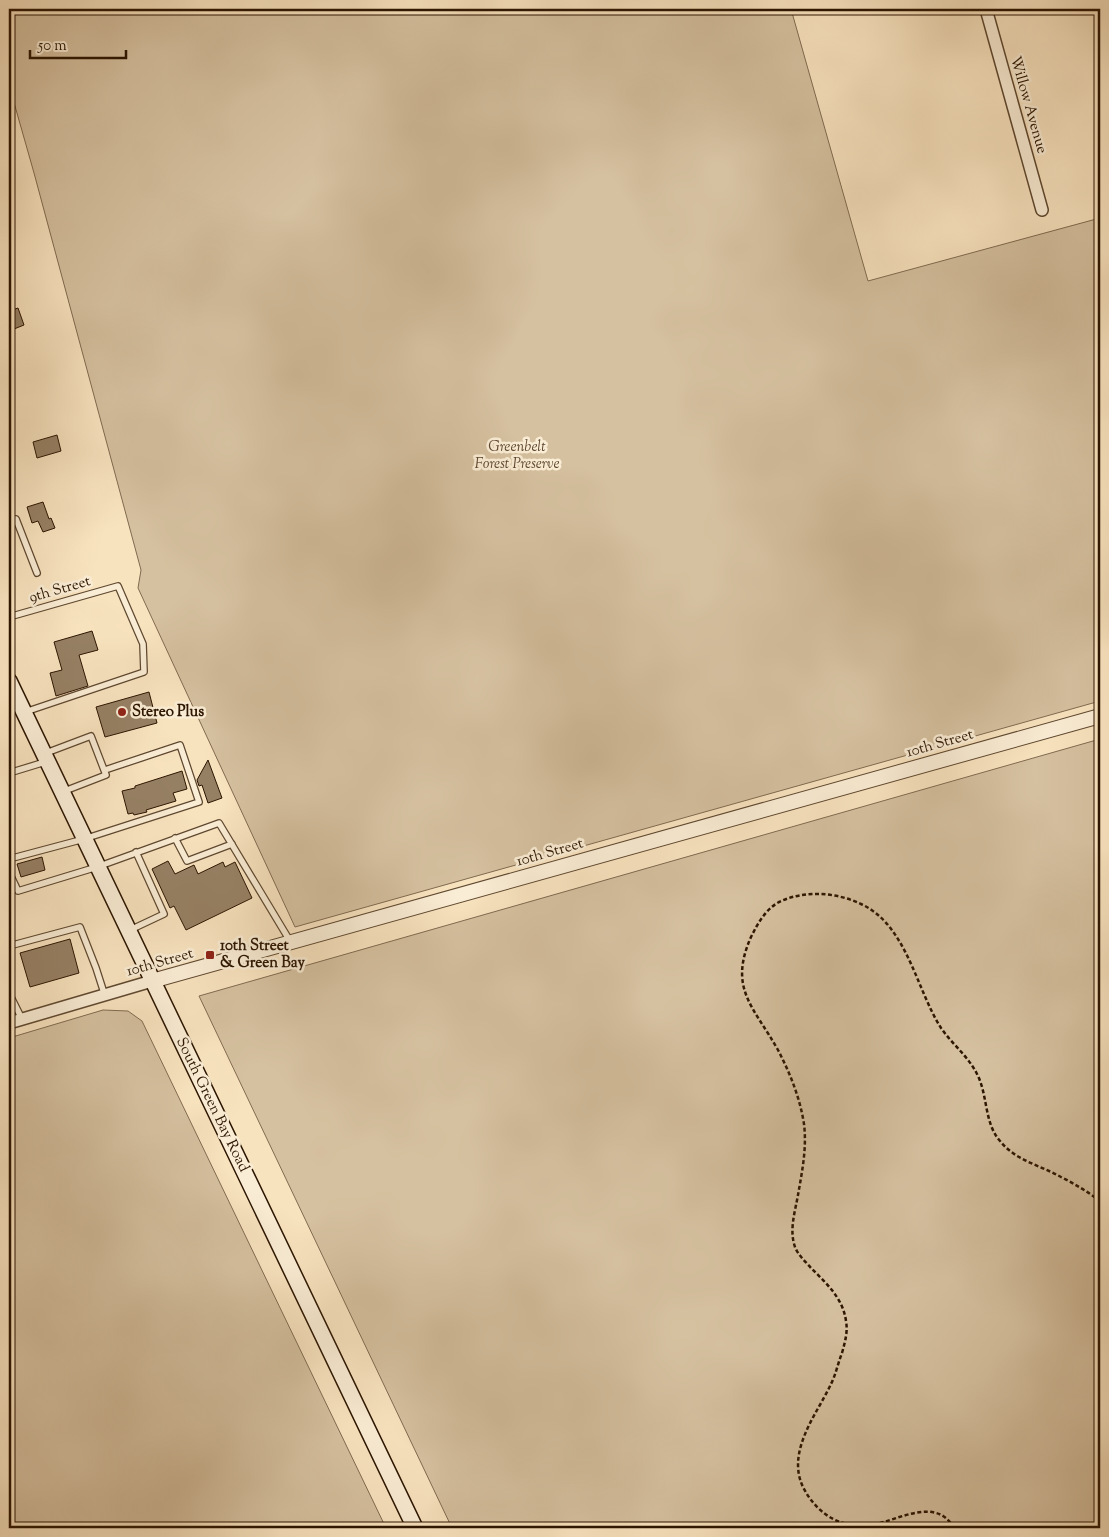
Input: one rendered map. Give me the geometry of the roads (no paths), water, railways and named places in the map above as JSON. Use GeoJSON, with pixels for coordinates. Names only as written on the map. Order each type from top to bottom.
{"type":"FeatureCollection","features":[{"type":"Feature","properties":{"kind":"main road","name":"South Green Bay Road"},"geometry":{"type":"LineString","coordinates":[[9,681],[19,707],[46,758],[415,1528]]}},
{"type":"Feature","properties":{"kind":"street","name":"Willow Avenue"},"geometry":{"type":"LineString","coordinates":[[986,9],[1042,210]]}},
{"type":"Feature","properties":{"kind":"street","name":"10th Street"},"geometry":{"type":"LineString","coordinates":[[9,1023],[152,981],[1100,716]]}},
{"type":"Feature","properties":{"kind":"lane"},"geometry":{"type":"LineString","coordinates":[[9,521],[16,519],[36,573]]}},
{"type":"Feature","properties":{"kind":"lane","name":"9th Street"},"geometry":{"type":"LineString","coordinates":[[9,618],[118,586],[143,644],[144,672],[19,707]]}},
{"type":"Feature","properties":{"kind":"lane"},"geometry":{"type":"LineString","coordinates":[[9,773],[92,736],[106,775],[62,792]]}},
{"type":"Feature","properties":{"kind":"lane"},"geometry":{"type":"LineString","coordinates":[[9,859],[84,839],[199,802],[180,745],[105,770]]}},
{"type":"Feature","properties":{"kind":"lane"},"geometry":{"type":"LineString","coordinates":[[9,872],[18,891],[98,867],[219,823],[291,942]]}},
{"type":"Feature","properties":{"kind":"lane"},"geometry":{"type":"LineString","coordinates":[[175,838],[186,861],[232,844]]}},
{"type":"Feature","properties":{"kind":"lane"},"geometry":{"type":"LineString","coordinates":[[128,931],[164,914],[136,852]]}},
{"type":"Feature","properties":{"kind":"lane"},"geometry":{"type":"LineString","coordinates":[[9,946],[80,927],[105,996]]}},
{"type":"Feature","properties":{"kind":"lane"},"geometry":{"type":"LineString","coordinates":[[9,993],[22,1019]]}},
{"type":"Feature","properties":{"kind":"place","name":"Stereo Plus"},"geometry":{"type":"Point","coordinates":[122,712]}},
{"type":"Feature","properties":{"kind":"place","name":"10th Street & Green Bay"},"geometry":{"type":"Point","coordinates":[210,955]}},
{"type":"Feature","properties":{"kind":"park label","name":"Greenbelt Forest Preserve"},"geometry":{"type":"Point","coordinates":[517,456]}}]}
